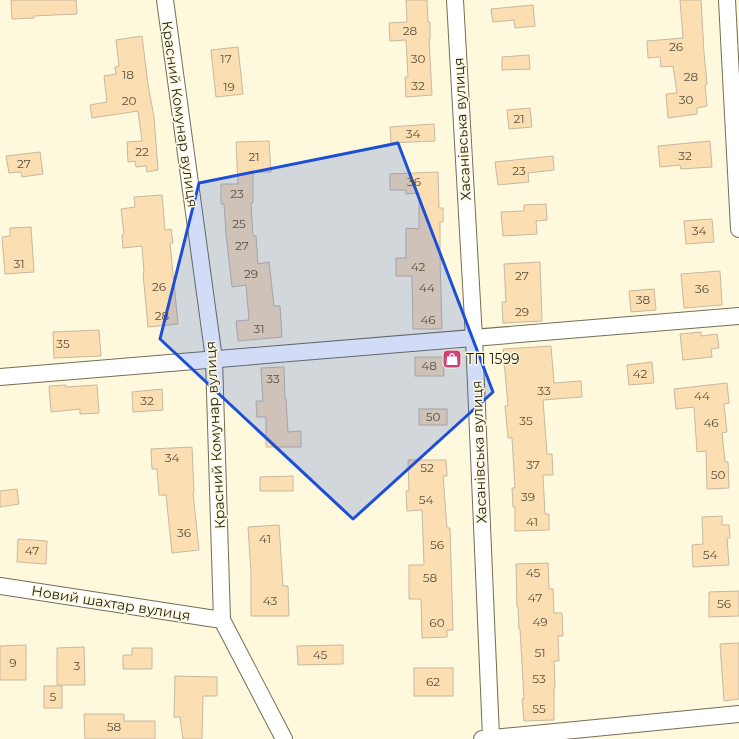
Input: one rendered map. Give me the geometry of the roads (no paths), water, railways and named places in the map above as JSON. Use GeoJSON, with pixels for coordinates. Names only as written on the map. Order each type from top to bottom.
{"type":"FeatureCollection","features":[{"type":"Feature","properties":{"kind":"street","name":"Красний Комунар вулиця"},"geometry":{"type":"LineString","coordinates":[[165,0],[214,360],[222,620],[284,739]]}},
{"type":"Feature","properties":{"kind":"street","name":"Хасанівська вулиця"},"geometry":{"type":"LineString","coordinates":[[455,0],[474,338],[486,738]]}},
{"type":"Feature","properties":{"kind":"street"},"geometry":{"type":"LineString","coordinates":[[727,0],[739,229]]}},
{"type":"Feature","properties":{"kind":"street"},"geometry":{"type":"LineString","coordinates":[[0,377],[739,316]]}},
{"type":"Feature","properties":{"kind":"street","name":"Новий шахтар вулиця"},"geometry":{"type":"LineString","coordinates":[[0,586],[222,620]]}},
{"type":"Feature","properties":{"kind":"street"},"geometry":{"type":"LineString","coordinates":[[486,738],[739,714]]}},
{"type":"Feature","properties":{"kind":"place","name":"ТП 1599"},"geometry":{"type":"Point","coordinates":[452,359]}}]}
